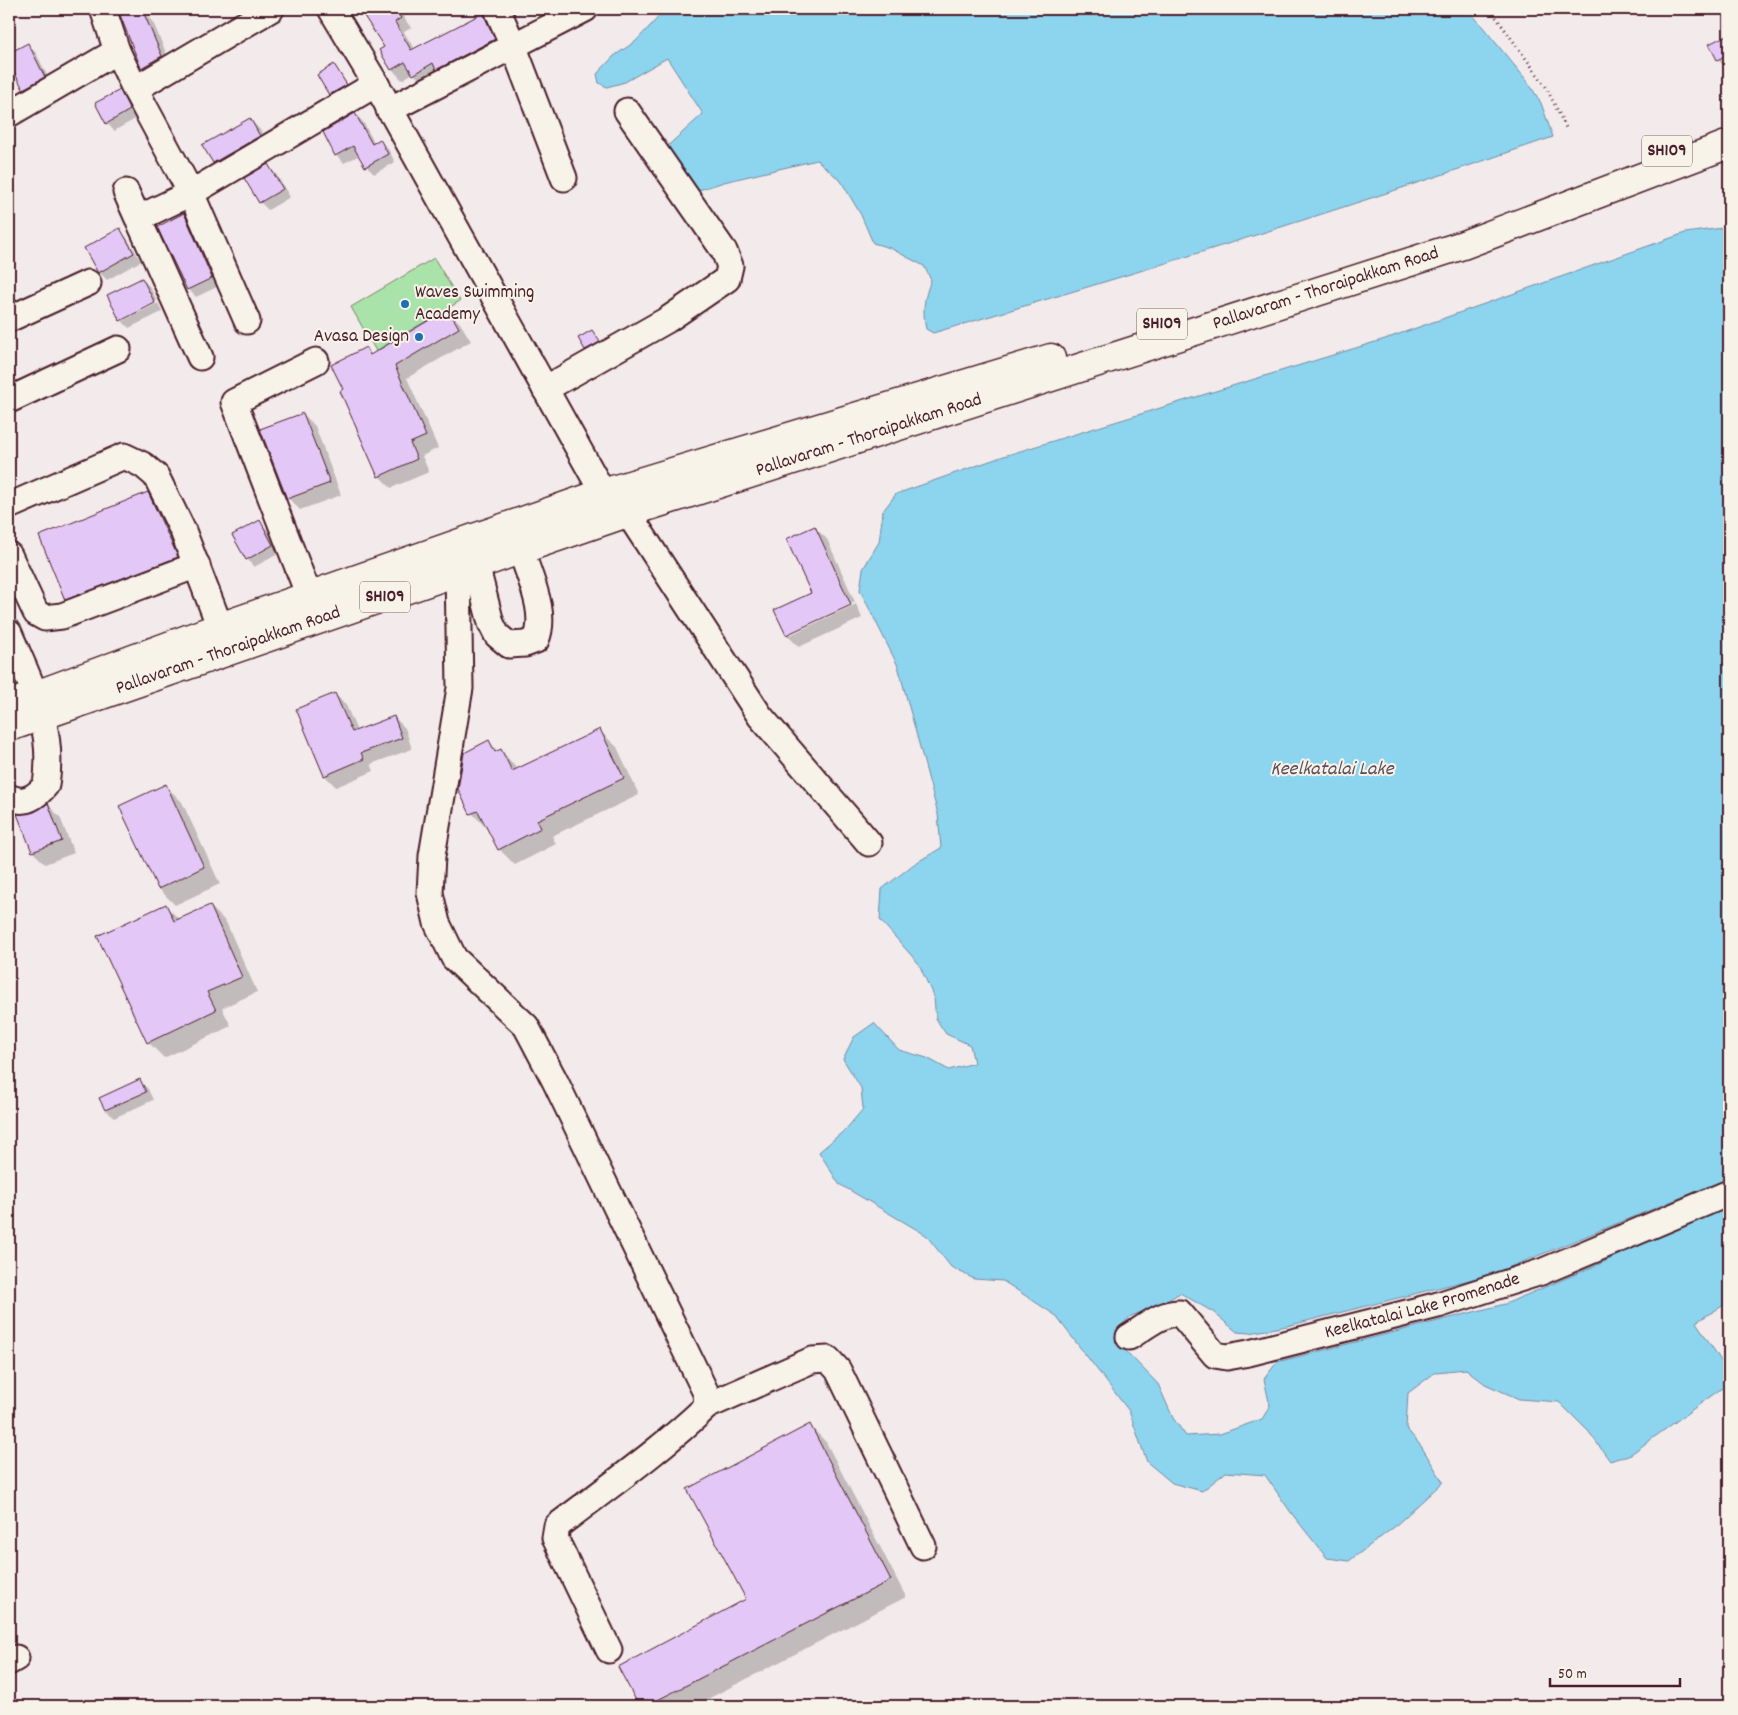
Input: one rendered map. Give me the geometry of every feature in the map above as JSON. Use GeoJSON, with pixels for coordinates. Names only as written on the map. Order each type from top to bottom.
{"type":"FeatureCollection","features":[{"type":"Feature","properties":{"kind":"main road","name":"Pallavaram - Thoraipakkam Road"},"geometry":{"type":"LineString","coordinates":[[9,705],[39,706],[467,568],[628,513],[1453,248],[1617,179],[1729,127]]}},
{"type":"Feature","properties":{"kind":"main road","name":"Pallavaram - Thoraipakkam Road"},"geometry":{"type":"LineString","coordinates":[[1617,179],[1729,144]]}},
{"type":"Feature","properties":{"kind":"main road","name":"Pallavaram - Thoraipakkam Road"},"geometry":{"type":"LineString","coordinates":[[9,728],[39,706],[220,627],[603,493],[1448,237],[1571,197]]}},
{"type":"Feature","properties":{"kind":"street"},"geometry":{"type":"LineString","coordinates":[[103,9],[117,51],[135,89],[191,192],[248,321]]}},
{"type":"Feature","properties":{"kind":"street"},"geometry":{"type":"LineString","coordinates":[[135,89],[271,9]]}},
{"type":"Feature","properties":{"kind":"street"},"geometry":{"type":"LineString","coordinates":[[331,9],[376,84],[603,493]]}},
{"type":"Feature","properties":{"kind":"street"},"geometry":{"type":"LineString","coordinates":[[497,9],[513,45],[564,178]]}},
{"type":"Feature","properties":{"kind":"street"},"geometry":{"type":"LineString","coordinates":[[389,110],[586,9]]}},
{"type":"Feature","properties":{"kind":"street"},"geometry":{"type":"LineString","coordinates":[[9,114],[117,51]]}},
{"type":"Feature","properties":{"kind":"street"},"geometry":{"type":"LineString","coordinates":[[139,218],[191,192],[376,84]]}},
{"type":"Feature","properties":{"kind":"street"},"geometry":{"type":"LineString","coordinates":[[545,388],[667,320],[727,278],[730,266],[724,251],[627,111]]}},
{"type":"Feature","properties":{"kind":"street"},"geometry":{"type":"LineString","coordinates":[[126,192],[200,357]]}},
{"type":"Feature","properties":{"kind":"street"},"geometry":{"type":"LineString","coordinates":[[9,319],[88,283]]}},
{"type":"Feature","properties":{"kind":"street"},"geometry":{"type":"LineString","coordinates":[[9,400],[118,349]]}},
{"type":"Feature","properties":{"kind":"street"},"geometry":{"type":"LineString","coordinates":[[309,596],[234,402],[316,361]]}},
{"type":"Feature","properties":{"kind":"street"},"geometry":{"type":"LineString","coordinates":[[9,506],[124,456],[142,465],[156,476],[183,531],[220,627]]}},
{"type":"Feature","properties":{"kind":"street"},"geometry":{"type":"LineString","coordinates":[[628,513],[760,716],[869,843]]}},
{"type":"Feature","properties":{"kind":"street"},"geometry":{"type":"LineString","coordinates":[[467,568],[497,635],[509,645],[525,644],[536,640],[541,629],[539,611],[520,550]]}},
{"type":"Feature","properties":{"kind":"street"},"geometry":{"type":"LineString","coordinates":[[9,555],[36,613],[45,618],[62,616],[196,565]]}},
{"type":"Feature","properties":{"kind":"street"},"geometry":{"type":"LineString","coordinates":[[467,568],[460,688],[432,856],[430,893],[437,923],[454,958],[526,1026],[555,1081],[702,1382],[707,1406]]}},
{"type":"Feature","properties":{"kind":"street"},"geometry":{"type":"LineString","coordinates":[[9,633],[39,706],[49,745],[46,785],[32,799],[22,801],[9,797]]}},
{"type":"Feature","properties":{"kind":"street","name":"Keelkatalai Lake Promenade"},"geometry":{"type":"LineString","coordinates":[[1129,1337],[1162,1317],[1180,1313],[1215,1355],[1227,1357],[1249,1353],[1438,1305],[1541,1272],[1729,1193]]}},
{"type":"Feature","properties":{"kind":"street"},"geometry":{"type":"LineString","coordinates":[[610,1650],[555,1538],[557,1526],[644,1460],[707,1406],[812,1360],[828,1359],[838,1370],[923,1546]]}},
{"type":"Feature","properties":{"kind":"path"},"geometry":{"type":"LineString","coordinates":[[1490,9],[1545,85],[1566,128]]}},
{"type":"Feature","properties":{"kind":"green space","name":"Waves Swimming Academy"},"geometry":{"type":"Polygon","coordinates":[[[434,258],[460,301],[376,351],[351,307],[434,258]]]}},
{"type":"Feature","properties":{"kind":"water"},"geometry":{"type":"Polygon","coordinates":[[[666,9],[1468,9],[1528,82],[1541,103],[1553,137],[1244,239],[933,333],[926,329],[924,316],[924,304],[931,280],[924,266],[890,248],[873,243],[861,215],[841,181],[817,160],[724,182],[699,190],[689,190],[662,151],[703,114],[667,58],[625,82],[607,87],[599,83],[597,74],[614,56],[636,41],[666,9]]]}},
{"type":"Feature","properties":{"kind":"water","name":"Keelkatalai Lake"},"geometry":{"type":"Polygon","coordinates":[[[1722,228],[1729,233],[1729,1178],[1493,1274],[1287,1326],[1250,1333],[1237,1332],[1213,1312],[1180,1293],[1160,1305],[1131,1316],[1116,1330],[1120,1345],[1158,1384],[1173,1418],[1186,1436],[1220,1434],[1262,1419],[1270,1406],[1264,1379],[1277,1362],[1505,1304],[1597,1265],[1729,1203],[1729,1302],[1696,1322],[1729,1373],[1729,1383],[1631,1454],[1610,1461],[1589,1432],[1559,1402],[1519,1399],[1485,1384],[1466,1369],[1436,1372],[1408,1393],[1406,1428],[1421,1446],[1443,1482],[1393,1528],[1349,1561],[1327,1558],[1292,1514],[1265,1475],[1226,1472],[1202,1491],[1172,1483],[1147,1462],[1129,1411],[1055,1315],[1003,1281],[974,1279],[951,1267],[926,1235],[839,1184],[819,1152],[846,1129],[863,1109],[861,1088],[843,1059],[854,1037],[874,1023],[899,1050],[927,1058],[949,1070],[974,1063],[970,1045],[946,1034],[936,1019],[934,998],[919,964],[880,920],[882,889],[914,864],[941,848],[938,814],[898,666],[860,590],[863,569],[879,542],[883,511],[896,494],[1004,456],[1385,339],[1685,233],[1722,228]]]}},
{"type":"Feature","properties":{"kind":"building"},"geometry":{"type":"Polygon","coordinates":[[[135,9],[142,9],[162,56],[141,68],[120,15],[135,9]]]}},
{"type":"Feature","properties":{"kind":"building"},"geometry":{"type":"Polygon","coordinates":[[[376,9],[395,9],[401,18],[395,22],[411,50],[483,13],[495,39],[436,70],[433,63],[413,75],[405,62],[391,70],[379,50],[384,47],[364,16],[376,9]]]}},
{"type":"Feature","properties":{"kind":"building"},"geometry":{"type":"Polygon","coordinates":[[[1729,34],[1729,54],[1717,60],[1709,44],[1729,34]]]}},
{"type":"Feature","properties":{"kind":"building"},"geometry":{"type":"Polygon","coordinates":[[[28,43],[45,77],[23,89],[9,62],[9,53],[28,43]]]}},
{"type":"Feature","properties":{"kind":"building"},"geometry":{"type":"Polygon","coordinates":[[[334,64],[347,85],[329,95],[317,75],[334,64]]]}},
{"type":"Feature","properties":{"kind":"building"},"geometry":{"type":"Polygon","coordinates":[[[120,90],[130,110],[106,124],[95,103],[120,90]]]}},
{"type":"Feature","properties":{"kind":"building"},"geometry":{"type":"Polygon","coordinates":[[[355,113],[372,144],[380,139],[388,154],[365,167],[353,146],[335,156],[323,132],[355,113]]]}},
{"type":"Feature","properties":{"kind":"building"},"geometry":{"type":"Polygon","coordinates":[[[250,118],[260,136],[213,163],[202,145],[250,118]]]}},
{"type":"Feature","properties":{"kind":"building"},"geometry":{"type":"Polygon","coordinates":[[[268,164],[283,189],[259,203],[244,178],[268,164]]]}},
{"type":"Feature","properties":{"kind":"building"},"geometry":{"type":"Polygon","coordinates":[[[184,213],[212,278],[187,290],[157,227],[184,213]]]}},
{"type":"Feature","properties":{"kind":"building"},"geometry":{"type":"Polygon","coordinates":[[[120,228],[134,253],[98,273],[84,248],[120,228]]]}},
{"type":"Feature","properties":{"kind":"building"},"geometry":{"type":"Polygon","coordinates":[[[142,278],[155,303],[120,321],[107,295],[142,278]]]}},
{"type":"Feature","properties":{"kind":"building"},"geometry":{"type":"Polygon","coordinates":[[[448,309],[459,328],[395,366],[426,436],[410,443],[417,459],[378,477],[340,391],[343,389],[331,365],[366,347],[370,355],[448,309]]]}},
{"type":"Feature","properties":{"kind":"building"},"geometry":{"type":"Polygon","coordinates":[[[592,330],[600,342],[585,350],[578,338],[592,330]]]}},
{"type":"Feature","properties":{"kind":"building"},"geometry":{"type":"Polygon","coordinates":[[[303,413],[330,483],[287,499],[260,429],[303,413]]]}},
{"type":"Feature","properties":{"kind":"building"},"geometry":{"type":"Polygon","coordinates":[[[148,492],[178,557],[65,600],[39,536],[148,492]]]}},
{"type":"Feature","properties":{"kind":"building"},"geometry":{"type":"Polygon","coordinates":[[[260,520],[273,545],[246,560],[232,535],[260,520]]]}},
{"type":"Feature","properties":{"kind":"building"},"geometry":{"type":"Polygon","coordinates":[[[815,526],[851,605],[786,635],[774,610],[811,593],[786,539],[815,526]]]}},
{"type":"Feature","properties":{"kind":"building"},"geometry":{"type":"Polygon","coordinates":[[[335,693],[352,732],[394,716],[402,738],[361,753],[364,759],[324,776],[296,709],[335,693]]]}},
{"type":"Feature","properties":{"kind":"building"},"geometry":{"type":"Polygon","coordinates":[[[600,729],[624,778],[537,820],[541,828],[498,850],[478,811],[470,814],[458,789],[464,753],[489,740],[495,752],[501,749],[512,771],[600,729]]]}},
{"type":"Feature","properties":{"kind":"building"},"geometry":{"type":"Polygon","coordinates":[[[166,784],[204,867],[158,889],[119,806],[166,784]]]}},
{"type":"Feature","properties":{"kind":"building"},"geometry":{"type":"Polygon","coordinates":[[[48,803],[62,841],[32,852],[17,814],[34,812],[48,803]]]}},
{"type":"Feature","properties":{"kind":"building"},"geometry":{"type":"Polygon","coordinates":[[[166,904],[174,921],[210,905],[242,977],[207,992],[216,1010],[147,1043],[97,936],[166,904]]]}},
{"type":"Feature","properties":{"kind":"building"},"geometry":{"type":"Polygon","coordinates":[[[140,1079],[146,1092],[105,1110],[99,1098],[140,1079]]]}},
{"type":"Feature","properties":{"kind":"building"},"geometry":{"type":"Polygon","coordinates":[[[810,1424],[891,1580],[646,1706],[639,1706],[618,1667],[746,1599],[687,1489],[810,1424]]]}},
{"type":"Feature","properties":{"kind":"place","name":"Waves Swimming Academy"},"geometry":{"type":"Point","coordinates":[405,304]}},
{"type":"Feature","properties":{"kind":"place","name":"Avasa Design"},"geometry":{"type":"Point","coordinates":[419,337]}}]}
